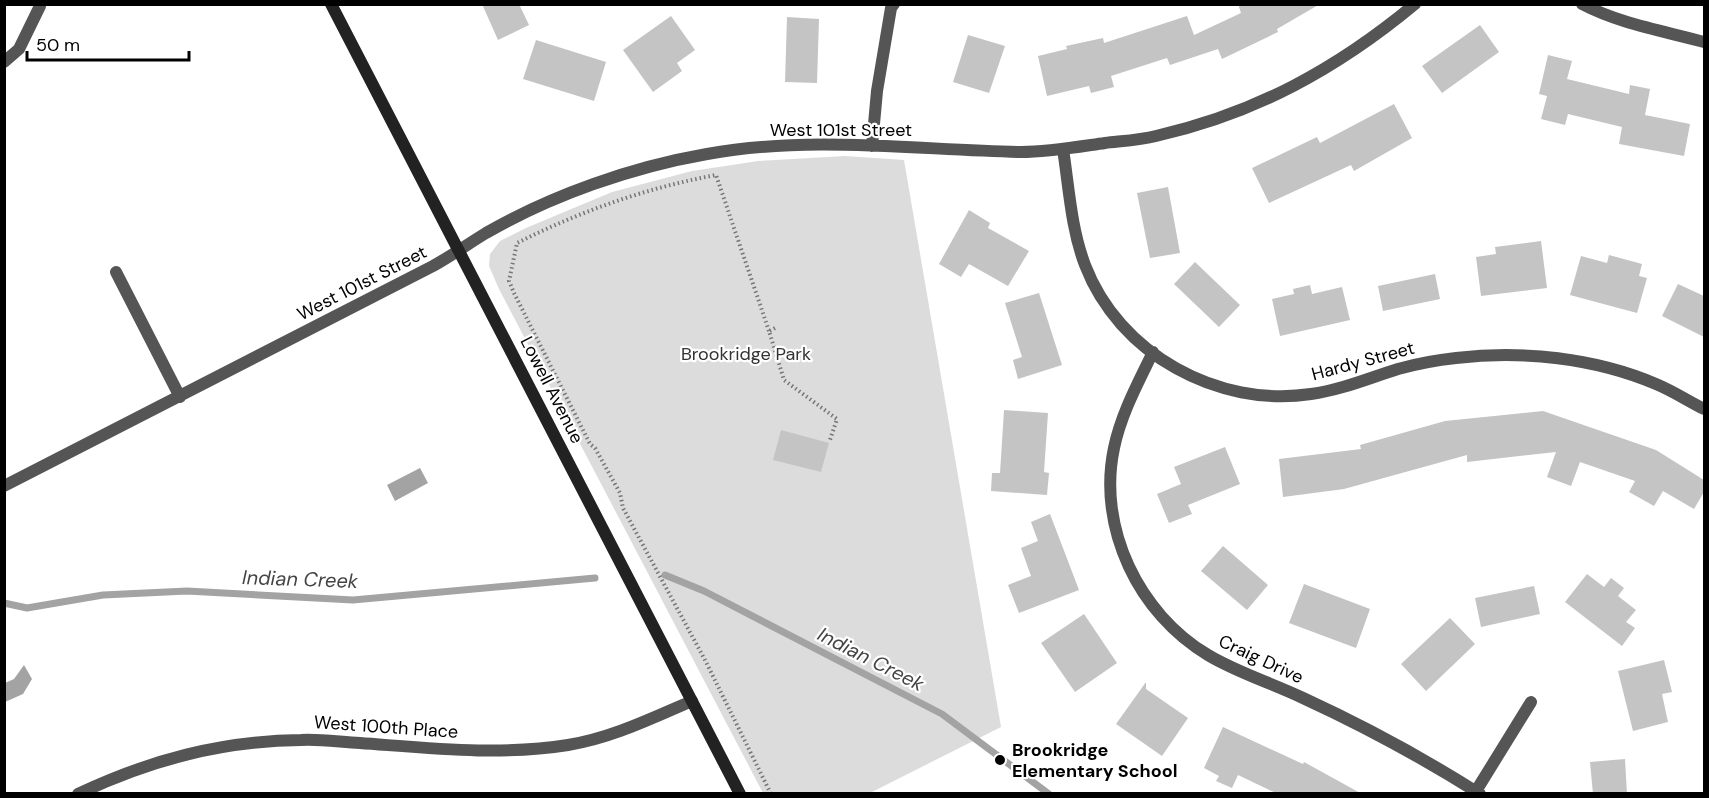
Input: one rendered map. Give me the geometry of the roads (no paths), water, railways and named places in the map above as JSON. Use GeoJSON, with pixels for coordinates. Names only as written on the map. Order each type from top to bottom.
{"type":"FeatureCollection","features":[{"type":"Feature","properties":{"kind":"street","name":"Lowell Avenue"},"geometry":{"type":"LineString","coordinates":[[331,4],[740,794]]}},
{"type":"Feature","properties":{"kind":"street","name":"West 101st Street"},"geometry":{"type":"LineString","coordinates":[[4,486],[422,272],[488,232],[556,199],[620,176],[707,154],[781,146],[872,146],[1024,152],[1155,136],[1209,122],[1272,97],[1333,65],[1377,37],[1415,4]]}},
{"type":"Feature","properties":{"kind":"street"},"geometry":{"type":"LineString","coordinates":[[1582,4],[1639,25],[1704,42]]}},
{"type":"Feature","properties":{"kind":"street"},"geometry":{"type":"LineString","coordinates":[[4,62],[19,49],[40,6]]}},
{"type":"Feature","properties":{"kind":"street"},"geometry":{"type":"LineString","coordinates":[[872,146],[891,6]]}},
{"type":"Feature","properties":{"kind":"street","name":"Hardy Street"},"geometry":{"type":"LineString","coordinates":[[1063,149],[1075,230],[1084,263],[1093,284],[1115,317],[1130,334],[1180,371],[1208,384],[1248,394],[1279,397],[1330,390],[1401,368],[1457,358],[1514,355],[1557,358],[1600,366],[1655,384],[1704,409]]}},
{"type":"Feature","properties":{"kind":"street"},"geometry":{"type":"LineString","coordinates":[[116,272],[180,397]]}},
{"type":"Feature","properties":{"kind":"street","name":"Craig Drive"},"geometry":{"type":"LineString","coordinates":[[1153,352],[1118,430],[1110,492],[1116,532],[1122,552],[1139,588],[1169,625],[1207,655],[1385,738],[1478,792],[1531,702]]}},
{"type":"Feature","properties":{"kind":"street","name":"West 100th Place"},"geometry":{"type":"LineString","coordinates":[[78,794],[122,773],[184,754],[240,743],[302,740],[467,751],[512,751],[569,745],[610,734],[692,700]]}},
{"type":"Feature","properties":{"kind":"waterway","name":"Indian Creek"},"geometry":{"type":"LineString","coordinates":[[665,575],[704,591],[942,714],[1049,794]]}},
{"type":"Feature","properties":{"kind":"waterway","name":"Indian Creek"},"geometry":{"type":"LineString","coordinates":[[4,603],[27,608],[103,595],[187,591],[353,600],[595,578]]}},
{"type":"Feature","properties":{"kind":"place","name":"Brookridge Elementary School"},"geometry":{"type":"Point","coordinates":[1000,760]}},
{"type":"Feature","properties":{"kind":"park label","name":"Brookridge Park"},"geometry":{"type":"Point","coordinates":[746,354]}}]}
